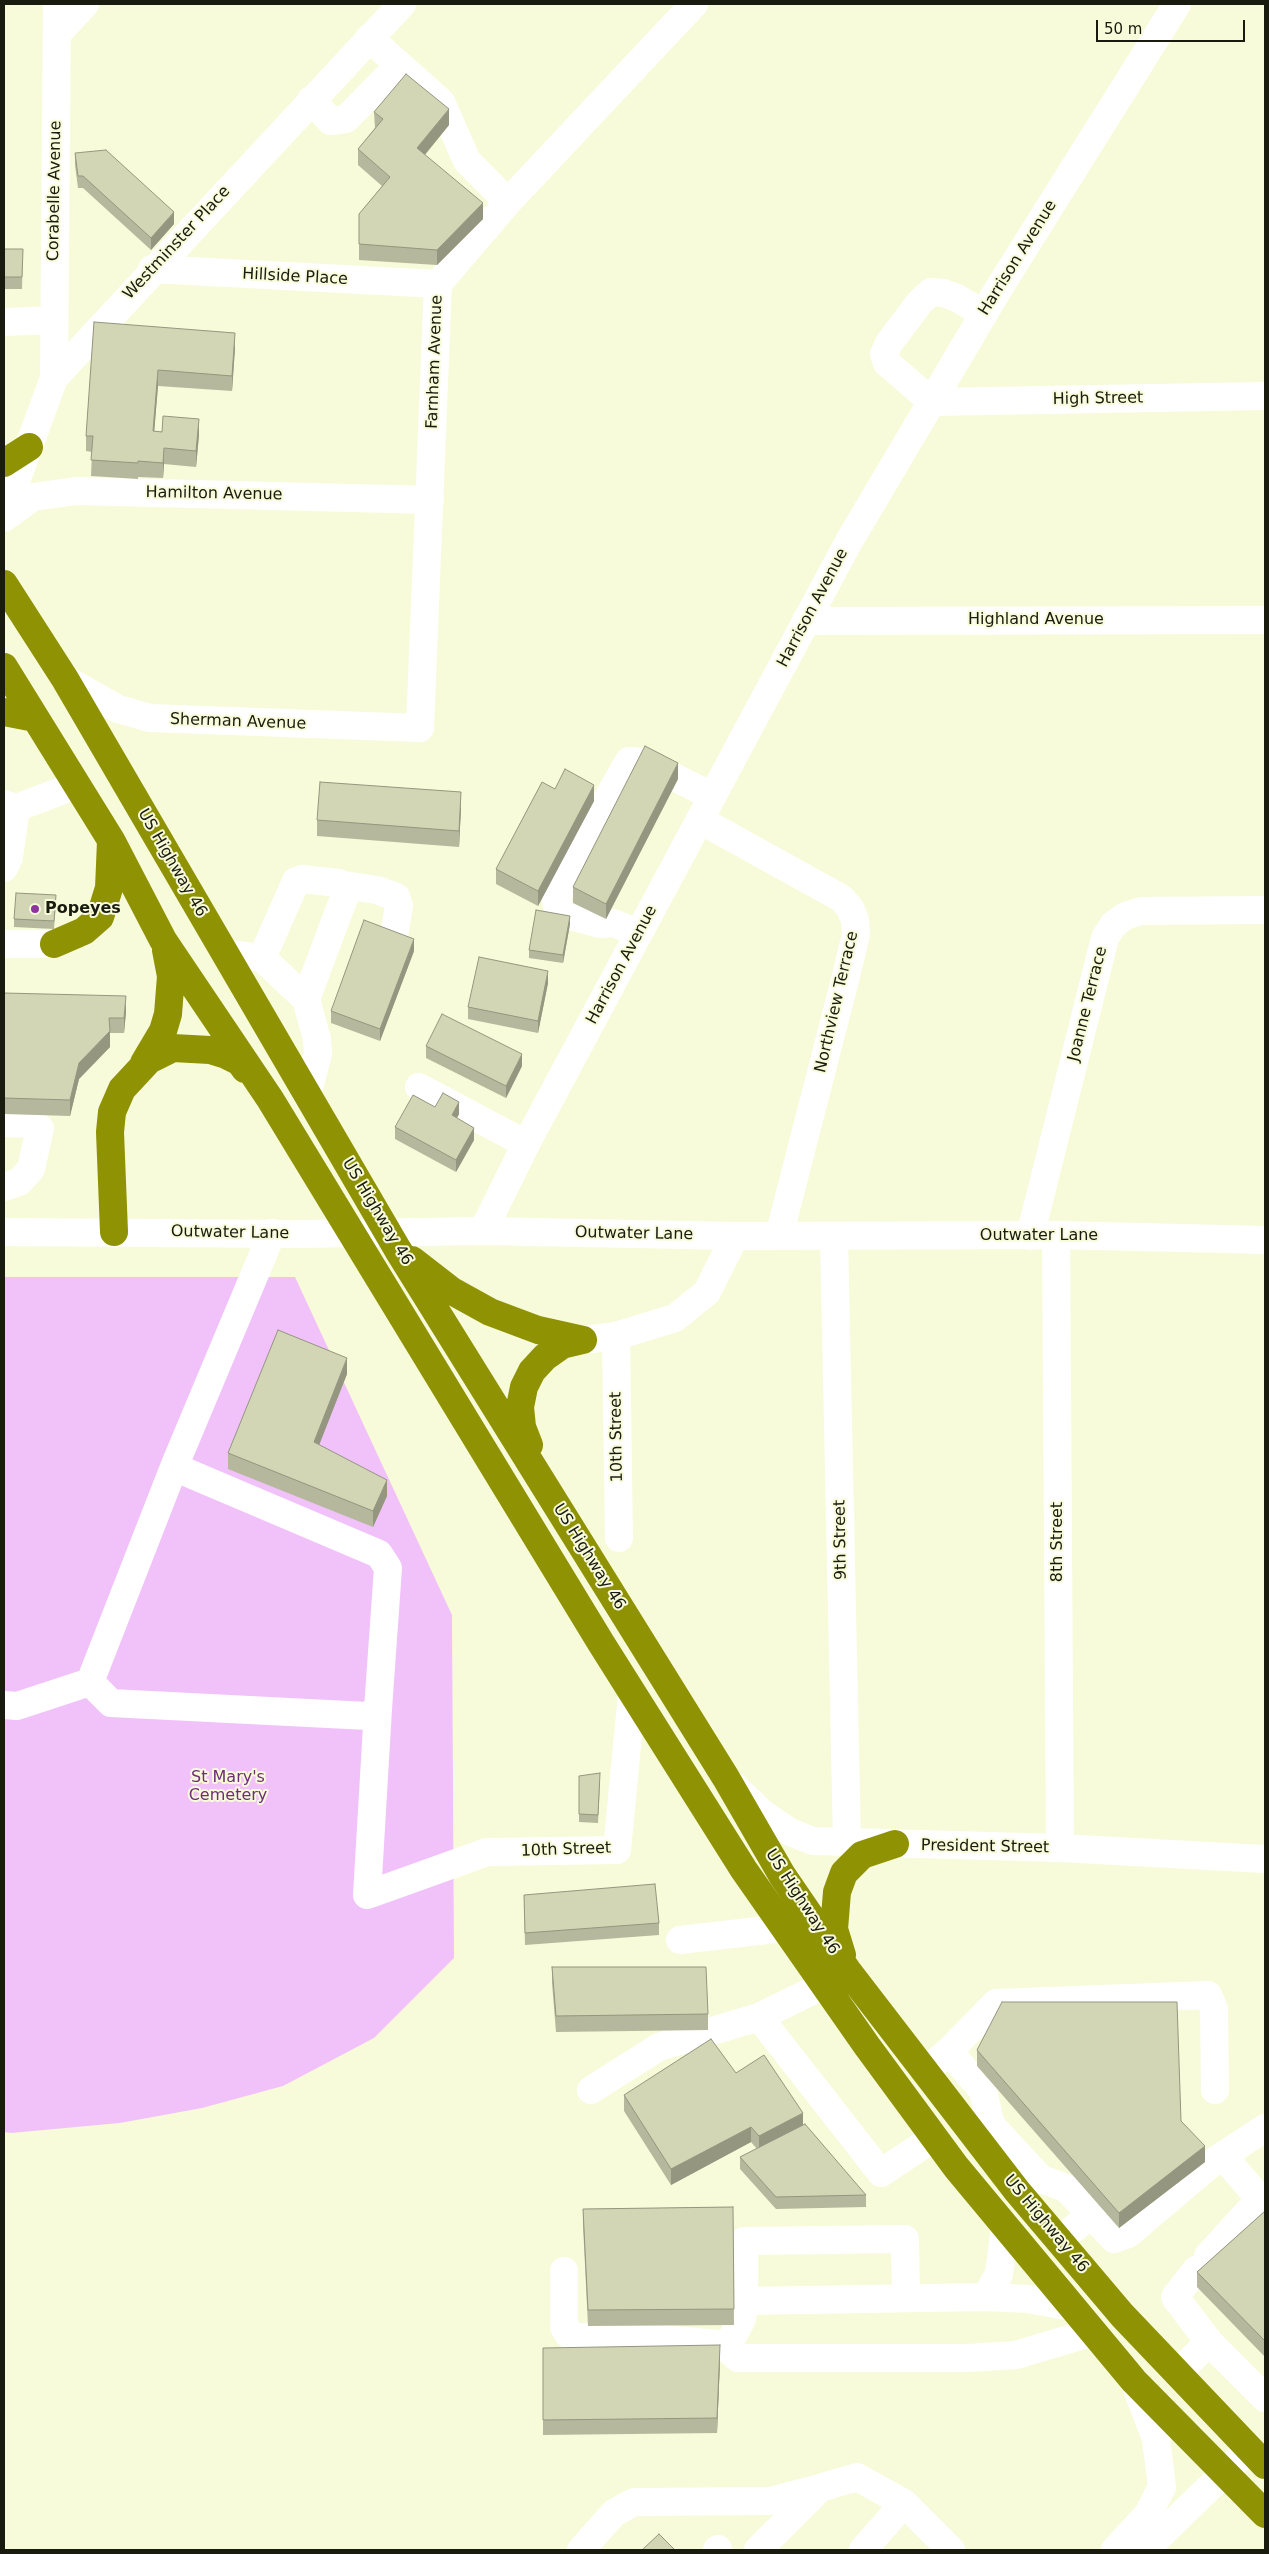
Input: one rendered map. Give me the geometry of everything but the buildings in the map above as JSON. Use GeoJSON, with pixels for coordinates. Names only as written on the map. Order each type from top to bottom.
{"type":"FeatureCollection","features":[{"type":"Feature","properties":{"kind":"highway"},"geometry":{"type":"LineString","coordinates":[[4,463],[29,447]]}},
{"type":"Feature","properties":{"kind":"highway","name":"US Highway 46"},"geometry":{"type":"LineString","coordinates":[[4,584],[64,679],[307,1095],[407,1241],[546,1485],[726,1778],[782,1876],[847,1970],[924,2071],[1020,2174],[1059,2241],[1122,2315],[1257,2457]]}},
{"type":"Feature","properties":{"kind":"highway","name":"US Highway 46"},"geometry":{"type":"LineString","coordinates":[[4,668],[111,840],[163,940],[270,1099],[632,1694],[744,1870],[824,1985],[935,2138],[1005,2226],[1134,2380],[1265,2514]]}},
{"type":"Feature","properties":{"kind":"highway"},"geometry":{"type":"LineString","coordinates":[[4,712],[35,718]]}},
{"type":"Feature","properties":{"kind":"highway"},"geometry":{"type":"LineString","coordinates":[[54,944],[84,931],[100,917],[109,888],[111,840]]}},
{"type":"Feature","properties":{"kind":"highway"},"geometry":{"type":"LineString","coordinates":[[139,1070],[156,1045],[168,1014],[171,976],[163,940]]}},
{"type":"Feature","properties":{"kind":"highway"},"geometry":{"type":"LineString","coordinates":[[114,1232],[110,1132],[112,1112],[122,1089],[157,1054],[173,1048],[210,1050],[240,1062],[270,1099]]}},
{"type":"Feature","properties":{"kind":"highway"},"geometry":{"type":"LineString","coordinates":[[407,1241],[452,1291],[490,1312],[538,1330],[582,1340]]}},
{"type":"Feature","properties":{"kind":"highway"},"geometry":{"type":"LineString","coordinates":[[546,1485],[522,1428],[520,1407],[524,1387],[532,1370],[544,1357],[562,1345],[582,1340]]}},
{"type":"Feature","properties":{"kind":"highway"},"geometry":{"type":"LineString","coordinates":[[847,1970],[834,1929],[837,1892],[844,1873],[862,1855],[895,1844]]}},
{"type":"Feature","properties":{"kind":"street","name":"Corabelle Avenue"},"geometry":{"type":"LineString","coordinates":[[54,378],[57,4]]}},
{"type":"Feature","properties":{"kind":"street"},"geometry":{"type":"LineString","coordinates":[[57,34],[85,4]]}},
{"type":"Feature","properties":{"kind":"street","name":"Westminster Place"},"geometry":{"type":"LineString","coordinates":[[4,516],[54,378],[152,269],[402,4]]}},
{"type":"Feature","properties":{"kind":"street","name":"Farnham Avenue"},"geometry":{"type":"LineString","coordinates":[[420,728],[438,284],[508,202],[694,4]]}},
{"type":"Feature","properties":{"kind":"street","name":"Harrison Avenue"},"geometry":{"type":"LineString","coordinates":[[483,1230],[526,1144],[848,543],[984,314],[1177,4]]}},
{"type":"Feature","properties":{"kind":"street"},"geometry":{"type":"LineString","coordinates":[[369,38],[441,102],[467,161],[508,202]]}},
{"type":"Feature","properties":{"kind":"street"},"geometry":{"type":"LineString","coordinates":[[311,100],[331,121],[346,120],[399,65]]}},
{"type":"Feature","properties":{"kind":"street","name":"Hillside Place"},"geometry":{"type":"LineString","coordinates":[[152,269],[438,284]]}},
{"type":"Feature","properties":{"kind":"street"},"geometry":{"type":"LineString","coordinates":[[932,402],[887,363],[884,354],[889,343],[920,302],[931,292],[944,293],[957,298],[984,314]]}},
{"type":"Feature","properties":{"kind":"street"},"geometry":{"type":"LineString","coordinates":[[4,322],[54,320]]}},
{"type":"Feature","properties":{"kind":"street","name":"High Street"},"geometry":{"type":"LineString","coordinates":[[932,402],[1265,396]]}},
{"type":"Feature","properties":{"kind":"street","name":"Hamilton Avenue"},"geometry":{"type":"LineString","coordinates":[[4,516],[33,497],[76,491],[430,500]]}},
{"type":"Feature","properties":{"kind":"street","name":"Highland Avenue"},"geometry":{"type":"LineString","coordinates":[[806,620],[1265,620]]}},
{"type":"Feature","properties":{"kind":"street","name":"Sherman Avenue"},"geometry":{"type":"LineString","coordinates":[[64,679],[118,709],[150,718],[420,728]]}},
{"type":"Feature","properties":{"kind":"street"},"geometry":{"type":"LineString","coordinates":[[639,933],[613,923],[600,924],[567,915],[558,909],[556,900],[585,838],[629,761],[644,762],[712,796]]}},
{"type":"Feature","properties":{"kind":"street"},"geometry":{"type":"LineString","coordinates":[[4,868],[9,857],[10,806],[77,785]]}},
{"type":"Feature","properties":{"kind":"street","name":"Northview Terrace"},"geometry":{"type":"LineString","coordinates":[[700,820],[841,898],[850,908],[855,920],[856,934],[846,976],[779,1236]]}},
{"type":"Feature","properties":{"kind":"street"},"geometry":{"type":"LineString","coordinates":[[262,958],[296,881],[302,879],[378,890],[396,897],[399,906],[394,936]]}},
{"type":"Feature","properties":{"kind":"street"},"geometry":{"type":"LineString","coordinates":[[306,999],[344,898],[344,885]]}},
{"type":"Feature","properties":{"kind":"street","name":"Joanne Terrace"},"geometry":{"type":"LineString","coordinates":[[1043,1235],[1105,938],[1113,925],[1125,916],[1141,911],[1265,910]]}},
{"type":"Feature","properties":{"kind":"street"},"geometry":{"type":"LineString","coordinates":[[4,944],[54,944]]}},
{"type":"Feature","properties":{"kind":"street"},"geometry":{"type":"LineString","coordinates":[[225,953],[262,958],[306,999],[317,1039],[318,1054],[307,1095]]}},
{"type":"Feature","properties":{"kind":"street"},"geometry":{"type":"LineString","coordinates":[[419,1086],[526,1144]]}},
{"type":"Feature","properties":{"kind":"street"},"geometry":{"type":"LineString","coordinates":[[4,1123],[32,1124],[40,1128],[31,1169],[19,1182],[4,1187]]}},
{"type":"Feature","properties":{"kind":"street","name":"Outwater Lane"},"geometry":{"type":"LineString","coordinates":[[4,1232],[272,1233],[407,1241],[483,1230],[735,1236],[1043,1235],[1265,1240]]}},
{"type":"Feature","properties":{"kind":"street"},"geometry":{"type":"LineString","coordinates":[[90,1682],[174,1467],[272,1233]]}},
{"type":"Feature","properties":{"kind":"street","name":"8th Street"},"geometry":{"type":"LineString","coordinates":[[1043,1235],[1060,1848]]}},
{"type":"Feature","properties":{"kind":"street"},"geometry":{"type":"LineString","coordinates":[[582,1340],[616,1336],[675,1318],[707,1292],[735,1236]]}},
{"type":"Feature","properties":{"kind":"street","name":"9th Street"},"geometry":{"type":"LineString","coordinates":[[834,1236],[848,1843]]}},
{"type":"Feature","properties":{"kind":"street","name":"10th Street"},"geometry":{"type":"LineString","coordinates":[[616,1336],[619,1538]]}},
{"type":"Feature","properties":{"kind":"street"},"geometry":{"type":"LineString","coordinates":[[90,1682],[111,1703],[368,1716],[378,1709],[388,1568],[378,1554],[174,1467]]}},
{"type":"Feature","properties":{"kind":"street"},"geometry":{"type":"LineString","coordinates":[[4,1705],[17,1706],[90,1682]]}},
{"type":"Feature","properties":{"kind":"street","name":"10th Street"},"geometry":{"type":"LineString","coordinates":[[378,1709],[366,1895],[487,1852],[617,1850],[632,1694]]}},
{"type":"Feature","properties":{"kind":"street","name":"President Street"},"geometry":{"type":"LineString","coordinates":[[726,1778],[762,1813],[790,1832],[813,1841],[1060,1848],[1265,1859]]}},
{"type":"Feature","properties":{"kind":"street"},"geometry":{"type":"LineString","coordinates":[[680,1940],[784,1928]]}},
{"type":"Feature","properties":{"kind":"street"},"geometry":{"type":"LineString","coordinates":[[591,2090],[659,2047],[759,2017],[824,1985]]}},
{"type":"Feature","properties":{"kind":"street"},"geometry":{"type":"LineString","coordinates":[[924,2071],[949,2051],[996,2003],[1208,1995],[1214,2008],[1215,2090]]}},
{"type":"Feature","properties":{"kind":"street"},"geometry":{"type":"LineString","coordinates":[[759,2017],[881,2172],[935,2138]]}},
{"type":"Feature","properties":{"kind":"street"},"geometry":{"type":"LineString","coordinates":[[949,2051],[983,2091],[991,2125],[1020,2174],[1042,2179],[1066,2188],[1114,2239],[1128,2234],[1223,2156],[1265,2128]]}},
{"type":"Feature","properties":{"kind":"street"},"geometry":{"type":"LineString","coordinates":[[1223,2156],[1262,2197],[1202,2263],[1175,2297],[1209,2342],[1265,2398]]}},
{"type":"Feature","properties":{"kind":"street"},"geometry":{"type":"LineString","coordinates":[[1059,2241],[1091,2214]]}},
{"type":"Feature","properties":{"kind":"street"},"geometry":{"type":"LineString","coordinates":[[986,2297],[999,2274],[1005,2226]]}},
{"type":"Feature","properties":{"kind":"street"},"geometry":{"type":"LineString","coordinates":[[728,2345],[742,2319],[744,2301],[744,2241],[905,2239],[906,2298]]}},
{"type":"Feature","properties":{"kind":"street"},"geometry":{"type":"LineString","coordinates":[[564,2271],[564,2327],[568,2334],[579,2337],[663,2338],[728,2345]]}},
{"type":"Feature","properties":{"kind":"street"},"geometry":{"type":"LineString","coordinates":[[744,2301],[986,2297],[1028,2299],[1072,2307]]}},
{"type":"Feature","properties":{"kind":"street"},"geometry":{"type":"LineString","coordinates":[[728,2345],[731,2352],[738,2358],[968,2358],[1016,2355],[1094,2332]]}},
{"type":"Feature","properties":{"kind":"street"},"geometry":{"type":"LineString","coordinates":[[1178,2373],[1209,2342]]}},
{"type":"Feature","properties":{"kind":"street"},"geometry":{"type":"LineString","coordinates":[[1115,2550],[1148,2514],[1162,2486],[1156,2439],[1134,2380]]}},
{"type":"Feature","properties":{"kind":"street"},"geometry":{"type":"LineString","coordinates":[[1145,2550],[1225,2472],[1257,2457]]}},
{"type":"Feature","properties":{"kind":"street"},"geometry":{"type":"LineString","coordinates":[[581,2550],[614,2513],[634,2502],[770,2501],[857,2477],[904,2503],[951,2550]]}},
{"type":"Feature","properties":{"kind":"street"},"geometry":{"type":"LineString","coordinates":[[758,2550],[820,2488]]}},
{"type":"Feature","properties":{"kind":"street"},"geometry":{"type":"LineString","coordinates":[[863,2550],[904,2503]]}},
{"type":"Feature","properties":{"kind":"green space","name":"St Mary's Cemetery"},"geometry":{"type":"Polygon","coordinates":[[[4,1277],[295,1277],[452,1615],[454,1958],[374,2038],[283,2086],[202,2108],[120,2123],[11,2133],[4,2132],[4,1277]]]}},
{"type":"Feature","properties":{"kind":"place","name":"Popeyes"},"geometry":{"type":"Point","coordinates":[35,909]}}]}
